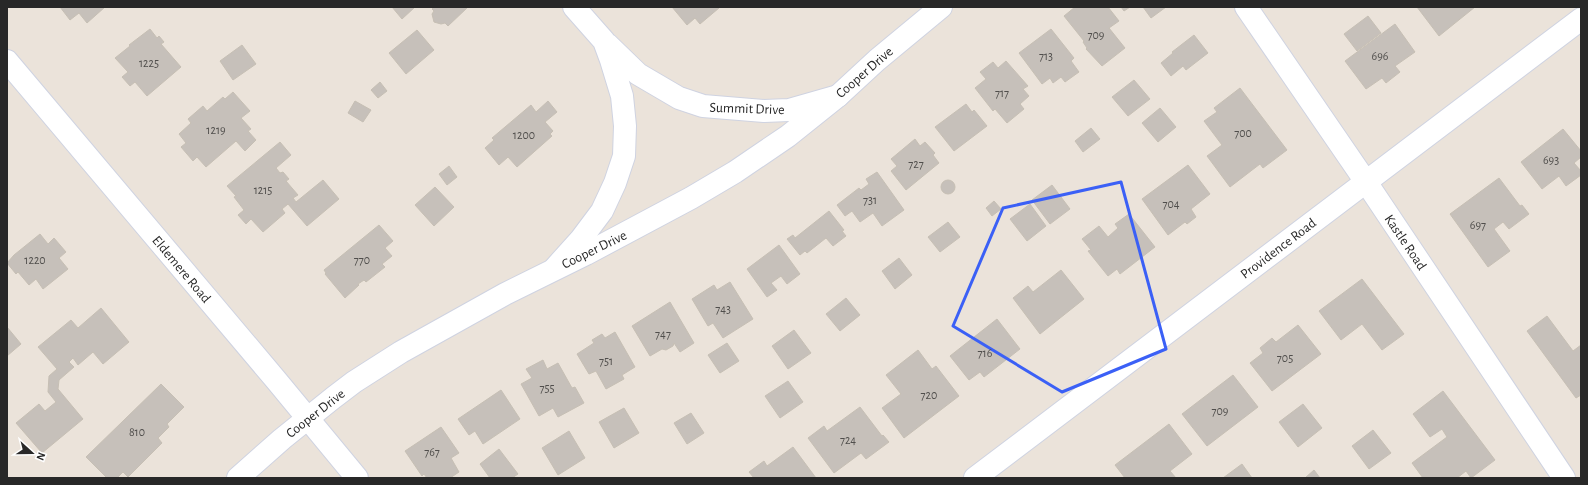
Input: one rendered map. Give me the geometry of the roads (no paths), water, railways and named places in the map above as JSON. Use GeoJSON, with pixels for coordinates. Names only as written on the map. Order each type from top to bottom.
{"type":"FeatureCollection","features":[{"type":"Feature","properties":{"kind":"street","name":"Summit Drive"},"geometry":{"type":"LineString","coordinates":[[574,7],[604,41],[638,74],[679,98],[703,106],[764,111],[789,110],[838,96]]}},
{"type":"Feature","properties":{"kind":"street","name":"Cooper Drive"},"geometry":{"type":"LineString","coordinates":[[238,478],[306,419],[354,382],[401,352],[505,294],[632,230],[735,172],[788,136],[838,96],[877,60],[941,7]]}},
{"type":"Feature","properties":{"kind":"street","name":"Kastle Road"},"geometry":{"type":"LineString","coordinates":[[1246,7],[1366,182],[1564,478]]}},
{"type":"Feature","properties":{"kind":"street","name":"Providence Road"},"geometry":{"type":"LineString","coordinates":[[975,478],[1581,20]]}},
{"type":"Feature","properties":{"kind":"street","name":"Summit Drive"},"geometry":{"type":"LineString","coordinates":[[555,268],[581,239],[602,211],[615,183],[624,156],[625,126],[622,96],[604,41]]}},
{"type":"Feature","properties":{"kind":"street","name":"Eldemere Road"},"geometry":{"type":"LineString","coordinates":[[7,61],[357,478]]}}]}
